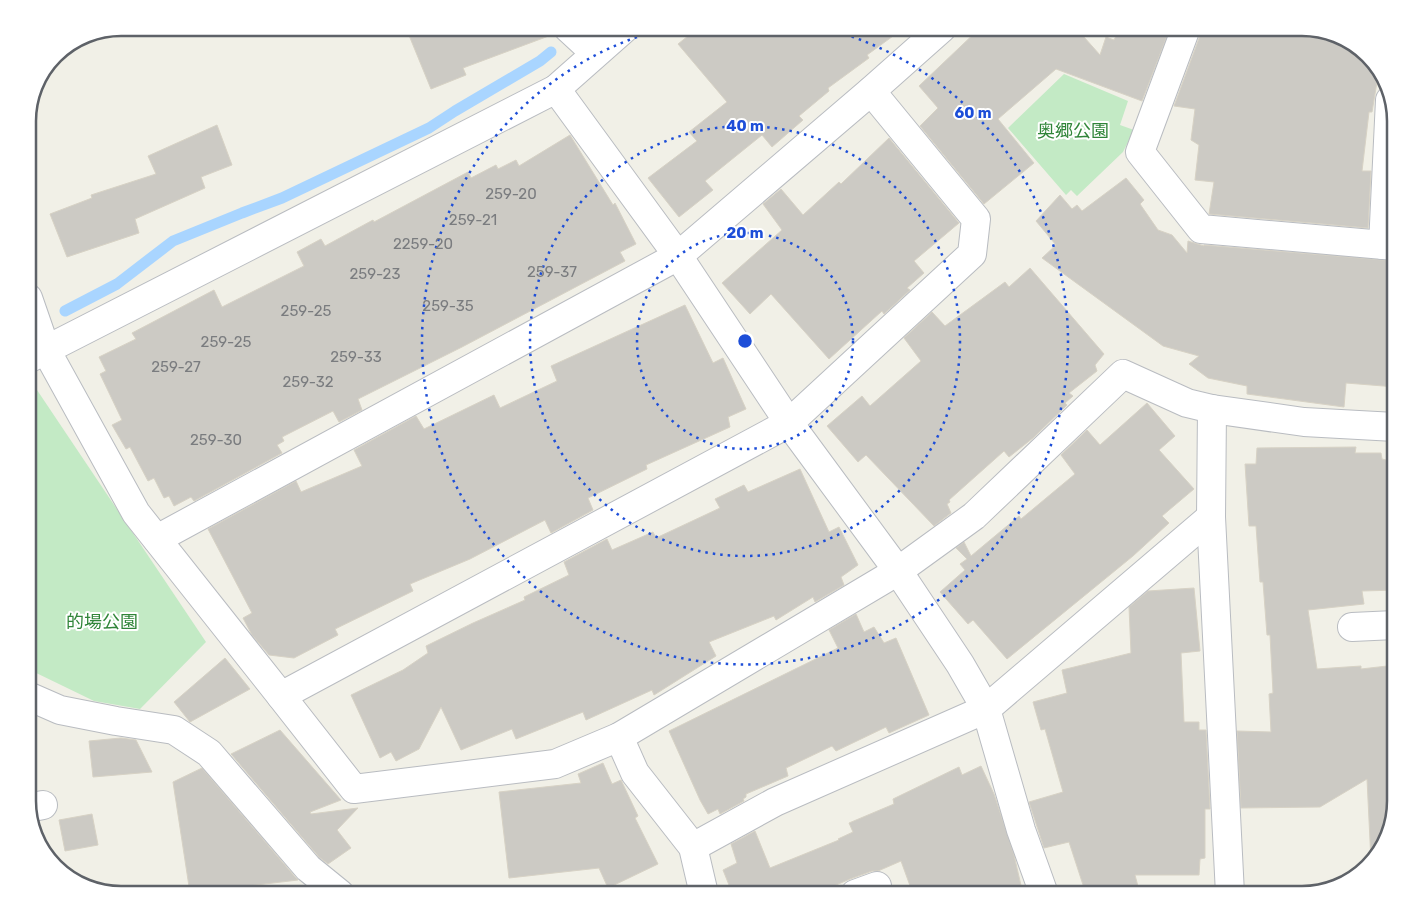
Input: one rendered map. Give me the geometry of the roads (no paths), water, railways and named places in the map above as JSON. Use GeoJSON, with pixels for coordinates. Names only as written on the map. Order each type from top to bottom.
{"type":"FeatureCollection","features":[{"type":"Feature","properties":{"kind":"street"},"geometry":{"type":"LineString","coordinates":[[577,36],[595,53]]}},
{"type":"Feature","properties":{"kind":"street"},"geometry":{"type":"LineString","coordinates":[[615,36],[556,89],[37,354],[136,513],[354,789],[555,764],[619,737],[898,571],[974,516],[1123,374],[1187,402],[1212,409],[1304,422],[1387,427]]}},
{"type":"Feature","properties":{"kind":"street"},"geometry":{"type":"LineString","coordinates":[[157,539],[678,256],[933,36]]}},
{"type":"Feature","properties":{"kind":"street"},"geometry":{"type":"LineString","coordinates":[[1183,36],[1140,152],[1201,229],[1387,245]]}},
{"type":"Feature","properties":{"kind":"street"},"geometry":{"type":"LineString","coordinates":[[556,89],[678,256],[789,423],[898,571],[960,664],[986,709],[1021,830],[1041,886]]}},
{"type":"Feature","properties":{"kind":"street"},"geometry":{"type":"LineString","coordinates":[[281,696],[789,423],[972,254],[976,219],[871,91]]}},
{"type":"Feature","properties":{"kind":"street"},"geometry":{"type":"LineString","coordinates":[[1212,409],[1211,518],[1230,886]]}},
{"type":"Feature","properties":{"kind":"street"},"geometry":{"type":"LineString","coordinates":[[693,847],[776,802],[986,709],[1211,518]]}},
{"type":"Feature","properties":{"kind":"street"},"geometry":{"type":"LineString","coordinates":[[1352,627],[1387,625]]}},
{"type":"Feature","properties":{"kind":"street"},"geometry":{"type":"LineString","coordinates":[[36,700],[60,710],[174,730],[209,754],[308,868],[330,886]]}},
{"type":"Feature","properties":{"kind":"street"},"geometry":{"type":"LineString","coordinates":[[619,737],[635,773],[693,847],[702,886]]}},
{"type":"Feature","properties":{"kind":"waterway"},"geometry":{"type":"LineString","coordinates":[[65,311],[117,284],[173,241],[282,198],[429,128],[540,61],[551,52]]}},
{"type":"Feature","properties":{"kind":"park label","name":"奥郷公園"},"geometry":{"type":"Point","coordinates":[1073,131]}},
{"type":"Feature","properties":{"kind":"park label","name":"的場公園"},"geometry":{"type":"Point","coordinates":[102,622]}}]}
